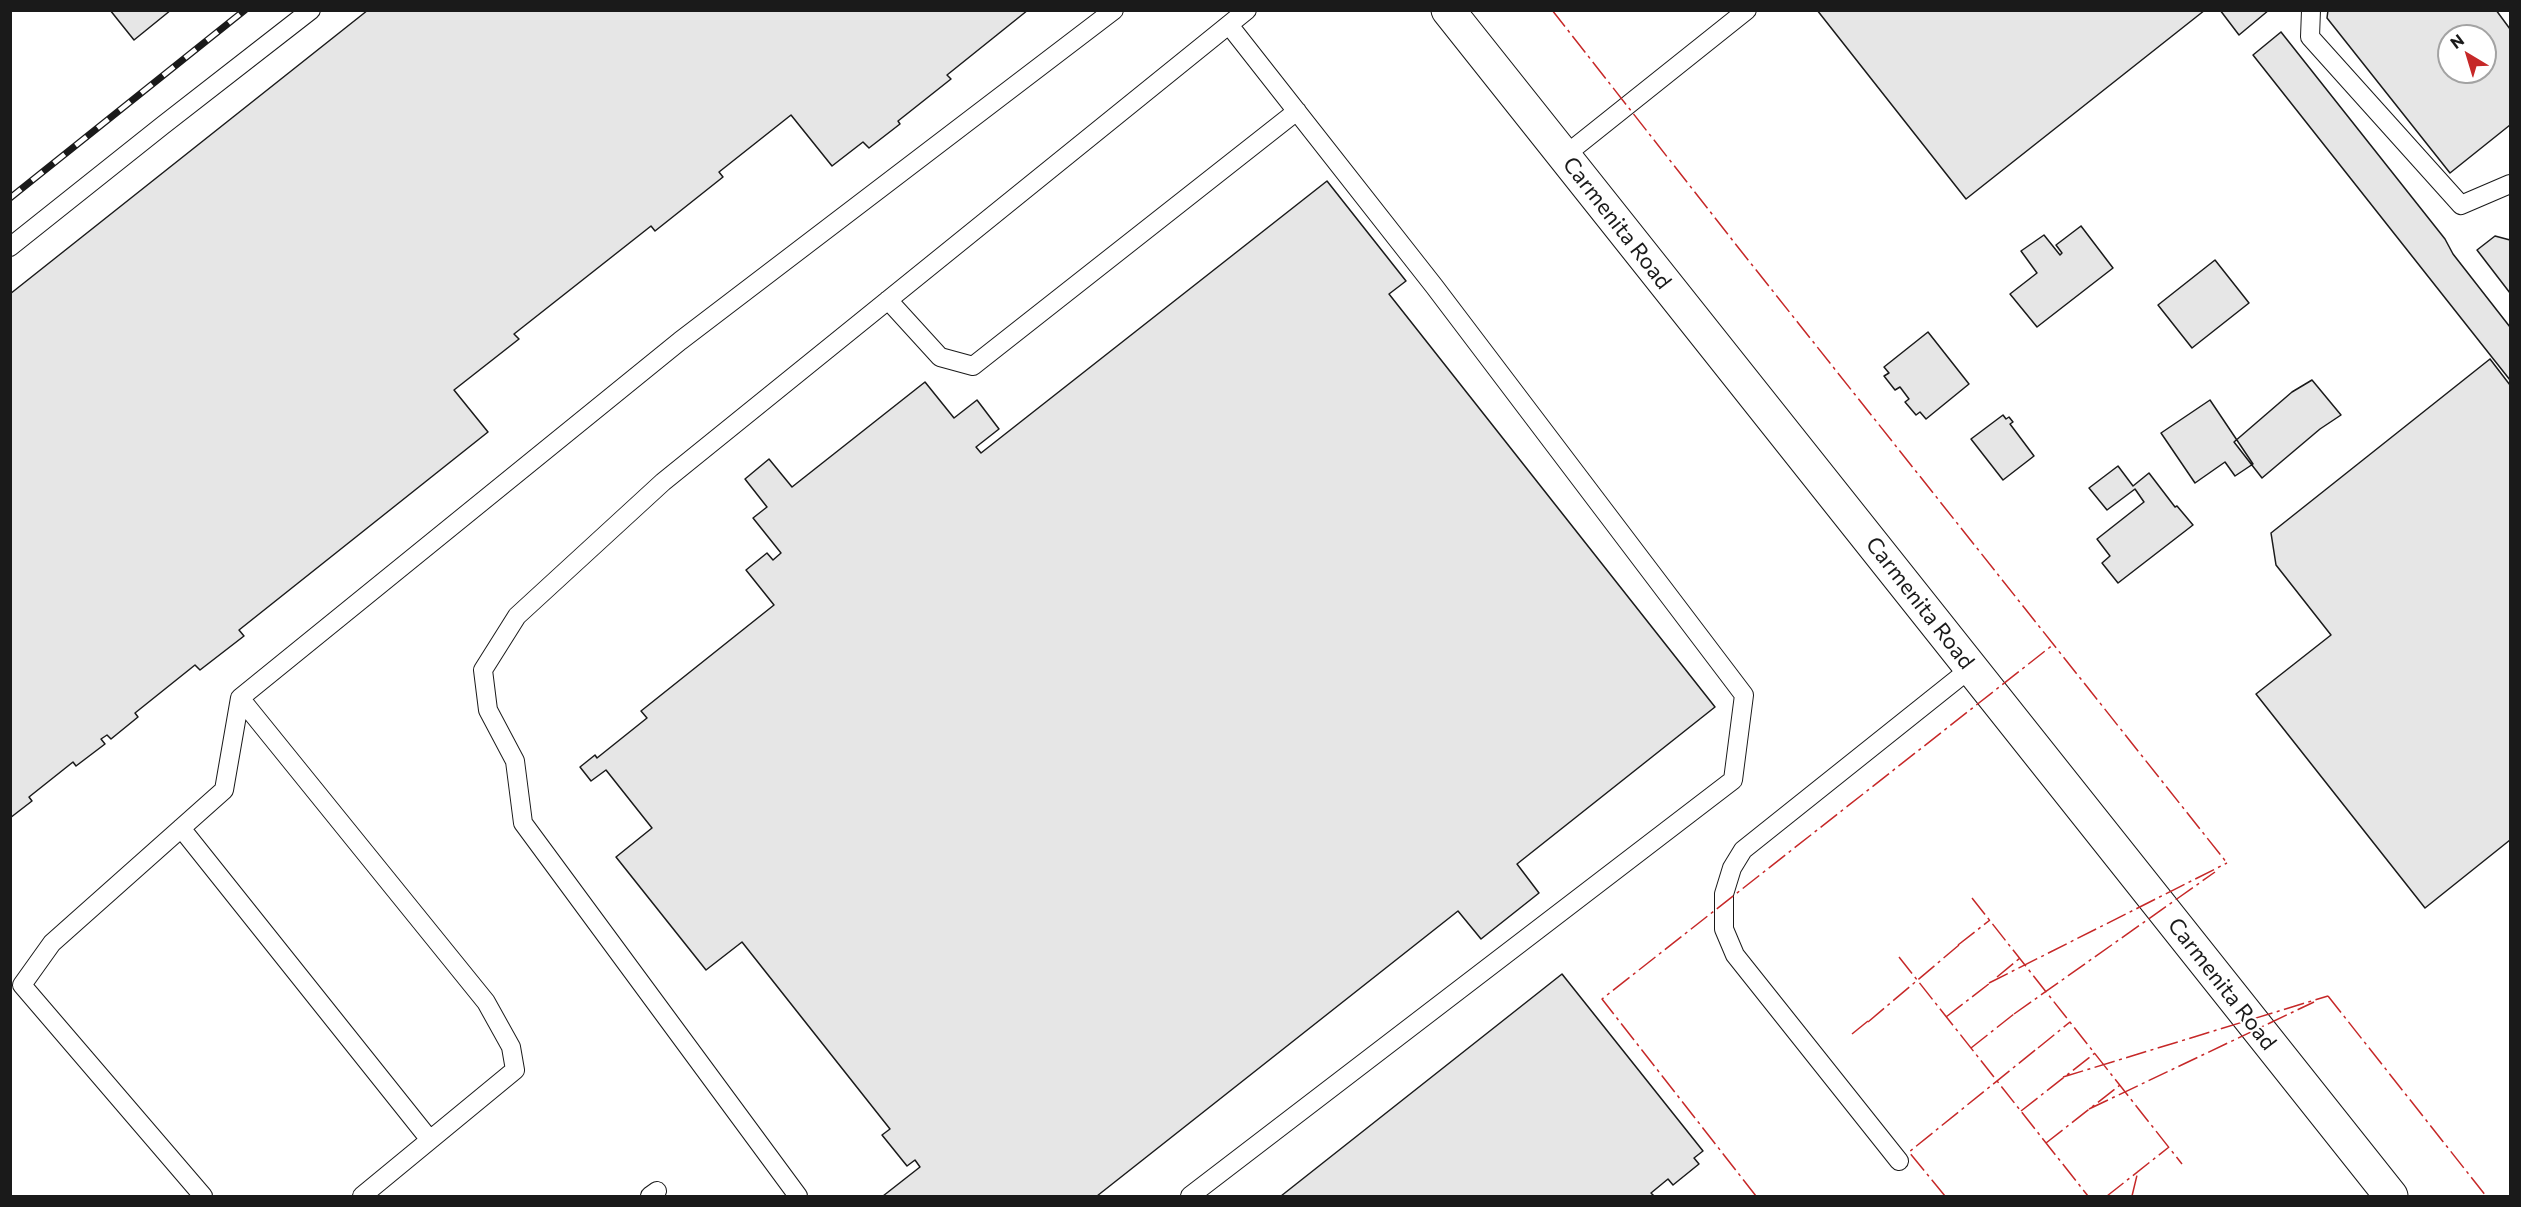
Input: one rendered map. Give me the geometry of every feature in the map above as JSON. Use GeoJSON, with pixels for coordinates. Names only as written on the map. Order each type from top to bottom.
{"type":"FeatureCollection","features":[{"type":"Feature","properties":{"kind":"main road","name":"Carmenita Road"},"geometry":{"type":"LineString","coordinates":[[1448,10],[2391,1197]]}},
{"type":"Feature","properties":{"kind":"lane"},"geometry":{"type":"LineString","coordinates":[[10,247],[312,10]]}},
{"type":"Feature","properties":{"kind":"lane"},"geometry":{"type":"LineString","coordinates":[[203,1197],[22,985],[52,943],[224,790],[240,698],[680,340],[1113,10]]}},
{"type":"Feature","properties":{"kind":"lane"},"geometry":{"type":"LineString","coordinates":[[798,1197],[523,823],[515,761],[488,710],[483,670],[517,616],[646,497],[1246,10]]}},
{"type":"Feature","properties":{"kind":"lane"},"geometry":{"type":"LineString","coordinates":[[1564,156],[1747,10]]}},
{"type":"Feature","properties":{"kind":"lane"},"geometry":{"type":"LineString","coordinates":[[2311,10],[2310,37],[2461,205],[2511,184]]}},
{"type":"Feature","properties":{"kind":"lane"},"geometry":{"type":"LineString","coordinates":[[1190,1197],[1733,780],[1744,695],[1434,286],[1229,25]]}},
{"type":"Feature","properties":{"kind":"lane"},"geometry":{"type":"LineString","coordinates":[[888,300],[940,357],[973,366],[1297,111]]}},
{"type":"Feature","properties":{"kind":"lane"},"geometry":{"type":"LineString","coordinates":[[1899,1161],[1735,955],[1724,929],[1724,894],[1732,868],[1743,850],[1971,668]]}},
{"type":"Feature","properties":{"kind":"lane"},"geometry":{"type":"LineString","coordinates":[[240,698],[486,1002],[511,1047],[515,1070],[362,1197]]}},
{"type":"Feature","properties":{"kind":"lane"},"geometry":{"type":"LineString","coordinates":[[181,828],[430,1140]]}},
{"type":"Feature","properties":{"kind":"building"},"geometry":{"type":"Polygon","coordinates":[[[110,10],[171,10],[134,40],[110,10]]]}},
{"type":"Feature","properties":{"kind":"building"},"geometry":{"type":"Polygon","coordinates":[[[368,10],[1028,10],[947,75],[951,79],[898,121],[900,124],[869,148],[863,142],[832,166],[791,115],[719,172],[723,177],[655,231],[651,226],[514,334],[519,339],[454,390],[488,432],[239,630],[244,636],[200,670],[195,665],[135,713],[138,717],[111,739],[107,735],[101,739],[105,744],[76,766],[73,762],[29,797],[32,801],[10,818],[10,294],[368,10]]]}},
{"type":"Feature","properties":{"kind":"building"},"geometry":{"type":"Polygon","coordinates":[[[1817,10],[2205,10],[1966,199],[1817,10]]]}},
{"type":"Feature","properties":{"kind":"building"},"geometry":{"type":"Polygon","coordinates":[[[2220,10],[2269,10],[2239,35],[2220,10]]]}},
{"type":"Feature","properties":{"kind":"building"},"geometry":{"type":"Polygon","coordinates":[[[2328,10],[2496,10],[2510,29],[2510,125],[2450,173],[2327,18],[2328,10]]]}},
{"type":"Feature","properties":{"kind":"building"},"geometry":{"type":"Polygon","coordinates":[[[2281,32],[2445,239],[2453,254],[2510,327],[2510,380],[2253,55],[2281,32]]]}},
{"type":"Feature","properties":{"kind":"building"},"geometry":{"type":"Polygon","coordinates":[[[1327,181],[1406,281],[1389,294],[1715,707],[1517,864],[1539,893],[1481,939],[1458,911],[1097,1196],[883,1196],[920,1167],[915,1160],[907,1166],[882,1135],[890,1129],[742,942],[706,970],[616,857],[652,828],[606,770],[591,781],[580,767],[595,755],[597,758],[647,718],[641,711],[774,605],[746,570],[767,553],[773,560],[781,553],[753,518],[767,507],[745,479],[769,459],[792,487],[925,382],[954,418],[977,400],[999,429],[976,447],[981,453],[1327,181]]]}},
{"type":"Feature","properties":{"kind":"building"},"geometry":{"type":"Polygon","coordinates":[[[2081,226],[2113,268],[2037,327],[2010,294],[2037,273],[2021,251],[2044,235],[2060,255],[2062,253],[2056,245],[2081,226]]]}},
{"type":"Feature","properties":{"kind":"building"},"geometry":{"type":"Polygon","coordinates":[[[2495,236],[2510,240],[2510,293],[2477,250],[2495,236]]]}},
{"type":"Feature","properties":{"kind":"building"},"geometry":{"type":"Polygon","coordinates":[[[2215,260],[2249,303],[2192,348],[2158,305],[2215,260]]]}},
{"type":"Feature","properties":{"kind":"building"},"geometry":{"type":"Polygon","coordinates":[[[1928,332],[1969,384],[1926,419],[1920,412],[1916,415],[1905,402],[1909,399],[1900,387],[1895,390],[1884,376],[1889,373],[1884,367],[1928,332]]]}},
{"type":"Feature","properties":{"kind":"building"},"geometry":{"type":"Polygon","coordinates":[[[2490,359],[2510,385],[2510,840],[2425,908],[2256,694],[2331,635],[2276,565],[2271,533],[2490,359]]]}},
{"type":"Feature","properties":{"kind":"building"},"geometry":{"type":"Polygon","coordinates":[[[2312,380],[2341,415],[2320,429],[2262,478],[2234,442],[2292,392],[2312,380]]]}},
{"type":"Feature","properties":{"kind":"building"},"geometry":{"type":"Polygon","coordinates":[[[2210,400],[2253,464],[2235,476],[2225,462],[2195,483],[2161,433],[2210,400]]]}},
{"type":"Feature","properties":{"kind":"building"},"geometry":{"type":"Polygon","coordinates":[[[2003,415],[2006,419],[2009,417],[2013,422],[2010,424],[2034,456],[2003,480],[1971,439],[2003,415]]]}},
{"type":"Feature","properties":{"kind":"building"},"geometry":{"type":"Polygon","coordinates":[[[2118,466],[2133,486],[2149,473],[2175,507],[2177,506],[2193,525],[2118,583],[2102,563],[2110,556],[2097,539],[2144,502],[2135,489],[2107,510],[2089,488],[2118,466]]]}},
{"type":"Feature","properties":{"kind":"building"},"geometry":{"type":"Polygon","coordinates":[[[1562,974],[1703,1151],[1694,1158],[1699,1164],[1673,1185],[1668,1179],[1651,1193],[1654,1196],[1281,1196],[1562,974]]]}},
{"type":"Feature","properties":{"kind":"railway"},"geometry":{"type":"LineString","coordinates":[[10,198],[245,10]]}},
{"type":"Feature","properties":{"kind":"power"},"geometry":{"type":"LineString","coordinates":[[1552,10],[2227,863]]}},
{"type":"Feature","properties":{"kind":"power"},"geometry":{"type":"LineString","coordinates":[[1756,1196],[1602,999],[2054,644]]}},
{"type":"Feature","properties":{"kind":"power"},"geometry":{"type":"LineString","coordinates":[[1989,983],[2227,863]]}},
{"type":"Feature","properties":{"kind":"power"},"geometry":{"type":"LineString","coordinates":[[2014,1014],[2215,872]]}},
{"type":"Feature","properties":{"kind":"power"},"geometry":{"type":"LineString","coordinates":[[1972,898],[2182,1164]]}},
{"type":"Feature","properties":{"kind":"power"},"geometry":{"type":"LineString","coordinates":[[1958,945],[1990,920]]}},
{"type":"Feature","properties":{"kind":"power"},"geometry":{"type":"LineString","coordinates":[[1868,1022],[1959,945]]}},
{"type":"Feature","properties":{"kind":"power"},"geometry":{"type":"LineString","coordinates":[[1899,957],[2088,1196]]}},
{"type":"Feature","properties":{"kind":"power"},"geometry":{"type":"LineString","coordinates":[[1997,977],[2020,958]]}},
{"type":"Feature","properties":{"kind":"power"},"geometry":{"type":"LineString","coordinates":[[1946,1017],[1990,983]]}},
{"type":"Feature","properties":{"kind":"power"},"geometry":{"type":"LineString","coordinates":[[2328,996],[2486,1196]]}},
{"type":"Feature","properties":{"kind":"power"},"geometry":{"type":"LineString","coordinates":[[2063,1077],[2328,996]]}},
{"type":"Feature","properties":{"kind":"power"},"geometry":{"type":"LineString","coordinates":[[2089,1109],[2314,1002]]}},
{"type":"Feature","properties":{"kind":"power"},"geometry":{"type":"LineString","coordinates":[[1971,1048],[2014,1014]]}},
{"type":"Feature","properties":{"kind":"power"},"geometry":{"type":"LineString","coordinates":[[1852,1034],[1868,1021]]}},
{"type":"Feature","properties":{"kind":"power"},"geometry":{"type":"LineString","coordinates":[[2038,1048],[2070,1022]]}},
{"type":"Feature","properties":{"kind":"power"},"geometry":{"type":"LineString","coordinates":[[1945,1196],[1909,1152],[2039,1047]]}},
{"type":"Feature","properties":{"kind":"power"},"geometry":{"type":"LineString","coordinates":[[2021,1111],[2095,1053]]}},
{"type":"Feature","properties":{"kind":"power"},"geometry":{"type":"LineString","coordinates":[[2046,1143],[2120,1085]]}},
{"type":"Feature","properties":{"kind":"power"},"geometry":{"type":"LineString","coordinates":[[2107,1196],[2169,1147]]}},
{"type":"Feature","properties":{"kind":"power"},"geometry":{"type":"LineString","coordinates":[[2132,1196],[2138,1171]]}}]}
